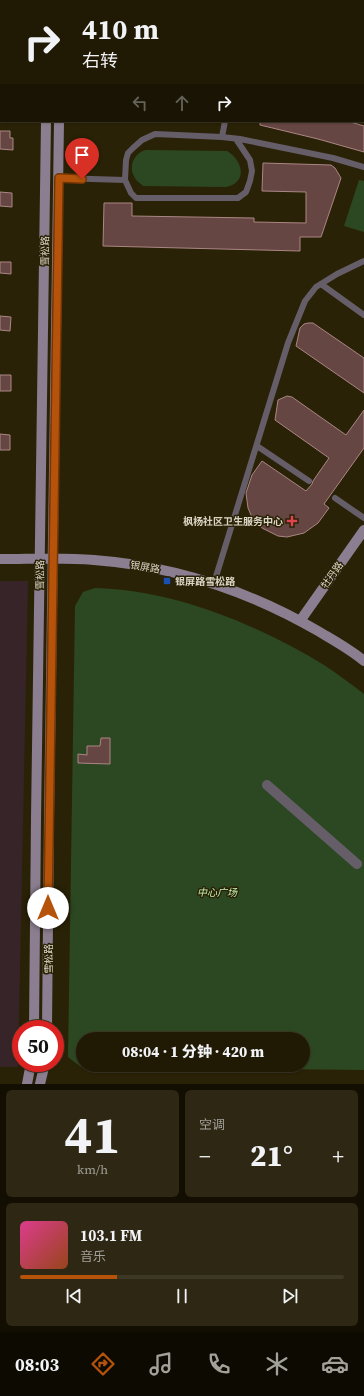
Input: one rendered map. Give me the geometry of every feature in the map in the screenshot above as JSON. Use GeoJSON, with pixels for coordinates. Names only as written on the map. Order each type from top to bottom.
{"type":"FeatureCollection","features":[{"type":"Feature","properties":{"kind":"main road","name":"雪松路"},"geometry":{"type":"LineString","coordinates":[[34,1020],[46,122]]}},
{"type":"Feature","properties":{"kind":"main road","name":"雪松路"},"geometry":{"type":"LineString","coordinates":[[47,1020],[60,122]]}},
{"type":"Feature","properties":{"kind":"main road","name":"牡丹路"},"geometry":{"type":"LineString","coordinates":[[300,621],[364,530]]}},
{"type":"Feature","properties":{"kind":"main road","name":"银屏路"},"geometry":{"type":"LineString","coordinates":[[0,559],[93,560],[136,565],[188,575],[265,603],[330,638],[364,661]]}},
{"type":"Feature","properties":{"kind":"main road"},"geometry":{"type":"LineString","coordinates":[[27,1084],[29,1072]]}},
{"type":"Feature","properties":{"kind":"main road"},"geometry":{"type":"LineString","coordinates":[[40,1084],[43,1072]]}},
{"type":"Feature","properties":{"kind":"street"},"geometry":{"type":"LineString","coordinates":[[267,785],[357,864]]}},
{"type":"Feature","properties":{"kind":"lane"},"geometry":{"type":"LineString","coordinates":[[222,136],[225,122]]}},
{"type":"Feature","properties":{"kind":"lane"},"geometry":{"type":"LineString","coordinates":[[236,139],[250,160],[252,171],[246,192],[238,198],[136,198],[131,193],[125,180],[126,160],[128,153],[142,140],[155,134],[222,136],[333,158],[364,167]]}},
{"type":"Feature","properties":{"kind":"lane"},"geometry":{"type":"LineString","coordinates":[[59,178],[125,180]]}},
{"type":"Feature","properties":{"kind":"lane"},"geometry":{"type":"LineString","coordinates":[[214,584],[288,343],[305,301],[316,287],[337,274],[364,261]]}},
{"type":"Feature","properties":{"kind":"lane"},"geometry":{"type":"LineString","coordinates":[[321,284],[364,315]]}},
{"type":"Feature","properties":{"kind":"lane"},"geometry":{"type":"LineString","coordinates":[[257,446],[309,481]]}},
{"type":"Feature","properties":{"kind":"lane"},"geometry":{"type":"LineString","coordinates":[[335,498],[364,518]]}},
{"type":"Feature","properties":{"kind":"shaded area"},"geometry":{"type":"Polygon","coordinates":[[[0,581],[28,581],[19,1020],[12,1020],[12,1067],[0,1067],[0,581]]]}},
{"type":"Feature","properties":{"kind":"green space"},"geometry":{"type":"Polygon","coordinates":[[[142,151],[227,151],[237,160],[240,165],[240,176],[238,181],[233,185],[226,187],[143,186],[136,180],[132,172],[132,164],[136,156],[142,151]]]}},
{"type":"Feature","properties":{"kind":"green space"},"geometry":{"type":"Polygon","coordinates":[[[359,180],[364,181],[364,232],[344,226],[359,180]]]}},
{"type":"Feature","properties":{"kind":"green space","name":"中心广场"},"geometry":{"type":"Polygon","coordinates":[[[95,588],[125,590],[185,602],[243,623],[271,636],[329,668],[364,694],[364,1070],[310,1069],[310,1032],[76,1032],[76,1063],[68,1057],[75,606],[83,592],[95,588]]]}},
{"type":"Feature","properties":{"kind":"building"},"geometry":{"type":"Polygon","coordinates":[[[260,122],[350,122],[364,126],[364,152],[318,139],[260,125],[260,122]]]}},
{"type":"Feature","properties":{"kind":"building"},"geometry":{"type":"Polygon","coordinates":[[[0,131],[10,131],[10,138],[13,138],[13,150],[0,149],[0,131]]]}},
{"type":"Feature","properties":{"kind":"building"},"geometry":{"type":"Polygon","coordinates":[[[263,163],[331,165],[335,168],[341,178],[321,237],[300,237],[300,251],[103,246],[104,203],[132,203],[132,216],[254,218],[254,222],[306,223],[306,192],[262,191],[263,163]]]}},
{"type":"Feature","properties":{"kind":"building"},"geometry":{"type":"Polygon","coordinates":[[[0,192],[12,193],[12,207],[0,206],[0,192]]]}},
{"type":"Feature","properties":{"kind":"building"},"geometry":{"type":"Polygon","coordinates":[[[0,262],[11,262],[11,274],[0,273],[0,262]]]}},
{"type":"Feature","properties":{"kind":"building"},"geometry":{"type":"Polygon","coordinates":[[[0,316],[11,317],[10,331],[0,330],[0,316]]]}},
{"type":"Feature","properties":{"kind":"building"},"geometry":{"type":"Polygon","coordinates":[[[313,323],[364,358],[364,393],[296,346],[300,328],[304,324],[313,323]]]}},
{"type":"Feature","properties":{"kind":"building"},"geometry":{"type":"Polygon","coordinates":[[[0,375],[11,375],[11,391],[0,391],[0,375]]]}},
{"type":"Feature","properties":{"kind":"building"},"geometry":{"type":"Polygon","coordinates":[[[287,396],[292,397],[346,435],[364,410],[364,448],[324,504],[329,508],[318,523],[304,533],[287,537],[278,536],[262,528],[251,515],[248,508],[246,493],[252,475],[262,461],[306,491],[329,458],[275,420],[278,400],[287,396]]]}},
{"type":"Feature","properties":{"kind":"building"},"geometry":{"type":"Polygon","coordinates":[[[0,434],[10,435],[10,450],[0,450],[0,434]]]}},
{"type":"Feature","properties":{"kind":"building"},"geometry":{"type":"Polygon","coordinates":[[[101,738],[110,738],[110,764],[78,763],[78,754],[87,755],[87,746],[100,746],[101,738]]]}},
{"type":"Feature","properties":{"kind":"place","name":"枫杨社区卫生服务中心"},"geometry":{"type":"Point","coordinates":[292,521]}},
{"type":"Feature","properties":{"kind":"place","name":"银屏路雪松路"},"geometry":{"type":"Point","coordinates":[167,581]}},
{"type":"Feature","properties":{"kind":"route"},"geometry":{"type":"LineString","coordinates":[[48,908],[59,178],[82,179]]}}]}
